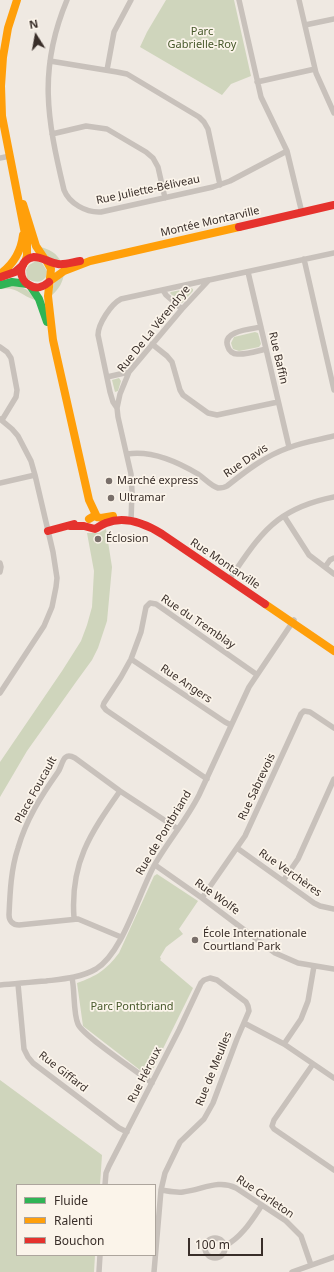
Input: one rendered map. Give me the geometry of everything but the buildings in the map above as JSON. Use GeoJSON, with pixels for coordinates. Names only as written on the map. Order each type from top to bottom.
{"type":"FeatureCollection","features":[{"type":"Feature","properties":{"kind":"street"},"geometry":{"type":"LineString","coordinates":[[17,0],[6,32],[1,70],[1,107],[16,181],[35,244],[38,251],[51,267],[48,298],[53,340]]}},
{"type":"Feature","properties":{"kind":"street","name":"Rue Juliette-Béliveau"},"geometry":{"type":"LineString","coordinates":[[67,0],[56,29],[50,61],[48,92],[52,134],[66,193],[71,200],[92,212],[101,212],[165,198],[220,185],[287,151]]}},
{"type":"Feature","properties":{"kind":"street"},"geometry":{"type":"LineString","coordinates":[[107,70],[114,32],[132,0]]}},
{"type":"Feature","properties":{"kind":"street"},"geometry":{"type":"LineString","coordinates":[[239,0],[262,99],[287,151],[302,212]]}},
{"type":"Feature","properties":{"kind":"street"},"geometry":{"type":"LineString","coordinates":[[300,0],[315,69],[320,84],[334,113]]}},
{"type":"Feature","properties":{"kind":"street"},"geometry":{"type":"LineString","coordinates":[[305,25],[334,19]]}},
{"type":"Feature","properties":{"kind":"street"},"geometry":{"type":"LineString","coordinates":[[50,61],[122,73],[202,120],[208,129],[220,185]]}},
{"type":"Feature","properties":{"kind":"street"},"geometry":{"type":"LineString","coordinates":[[257,82],[315,69]]}},
{"type":"Feature","properties":{"kind":"street"},"geometry":{"type":"LineString","coordinates":[[52,134],[86,126],[107,129],[146,152],[153,158],[158,168],[165,198]]}},
{"type":"Feature","properties":{"kind":"street"},"geometry":{"type":"LineString","coordinates":[[0,158],[10,156]]}},
{"type":"Feature","properties":{"kind":"street"},"geometry":{"type":"LineString","coordinates":[[16,181],[28,250],[22,276],[40,300],[53,340],[93,521]]}},
{"type":"Feature","properties":{"kind":"street","name":"Montée Montarville"},"geometry":{"type":"LineString","coordinates":[[45,259],[59,264],[90,261],[334,205]]}},
{"type":"Feature","properties":{"kind":"street"},"geometry":{"type":"LineString","coordinates":[[0,274],[10,267],[19,255],[23,226]]}},
{"type":"Feature","properties":{"kind":"street"},"geometry":{"type":"LineString","coordinates":[[118,408],[113,402],[98,333],[99,326],[115,303],[121,299],[334,252]]}},
{"type":"Feature","properties":{"kind":"street"},"geometry":{"type":"LineString","coordinates":[[0,277],[15,272],[29,259],[34,257],[45,259]]}},
{"type":"Feature","properties":{"kind":"street"},"geometry":{"type":"LineString","coordinates":[[304,259],[334,390]]}},
{"type":"Feature","properties":{"kind":"street","name":"Montée Montarville"},"geometry":{"type":"LineString","coordinates":[[50,282],[61,272],[90,261]]}},
{"type":"Feature","properties":{"kind":"street","name":"Rue Baffin"},"geometry":{"type":"LineString","coordinates":[[248,272],[289,448]]}},
{"type":"Feature","properties":{"kind":"street","name":"Rue De La Vérendrye"},"geometry":{"type":"LineString","coordinates":[[131,519],[132,486],[127,454],[118,417],[121,390],[129,372],[182,309],[209,280]]}},
{"type":"Feature","properties":{"kind":"street"},"geometry":{"type":"LineString","coordinates":[[0,284],[12,282],[39,288],[50,282]]}},
{"type":"Feature","properties":{"kind":"street"},"geometry":{"type":"LineString","coordinates":[[163,290],[166,295],[182,309]]}},
{"type":"Feature","properties":{"kind":"street"},"geometry":{"type":"LineString","coordinates":[[261,327],[232,334],[228,339],[227,346],[231,352],[237,354],[266,349]]}},
{"type":"Feature","properties":{"kind":"street"},"geometry":{"type":"LineString","coordinates":[[152,344],[172,362],[182,393],[210,414],[217,415],[278,402]]}},
{"type":"Feature","properties":{"kind":"street"},"geometry":{"type":"LineString","coordinates":[[0,347],[7,352],[11,358],[17,390],[16,397],[1,420],[12,429],[22,442],[31,461],[48,531],[55,564],[56,578],[56,587],[50,612],[44,626],[0,693]]}},
{"type":"Feature","properties":{"kind":"street"},"geometry":{"type":"LineString","coordinates":[[107,377],[129,372]]}},
{"type":"Feature","properties":{"kind":"street","name":"Rue Davis"},"geometry":{"type":"LineString","coordinates":[[127,454],[141,453],[170,460],[189,469],[216,487],[221,488],[227,486],[262,461],[289,448],[334,436]]}},
{"type":"Feature","properties":{"kind":"street"},"geometry":{"type":"LineString","coordinates":[[0,483],[35,475]]}},
{"type":"Feature","properties":{"kind":"street"},"geometry":{"type":"LineString","coordinates":[[231,578],[263,534],[274,523],[284,516],[308,504],[334,496]]}},
{"type":"Feature","properties":{"kind":"street"},"geometry":{"type":"LineString","coordinates":[[284,516],[307,554],[334,574]]}},
{"type":"Feature","properties":{"kind":"street","name":"Rue Montarville"},"geometry":{"type":"LineString","coordinates":[[48,531],[70,526],[83,526],[93,521],[144,519],[158,525],[334,651]]}},
{"type":"Feature","properties":{"kind":"street"},"geometry":{"type":"LineString","coordinates":[[325,568],[330,560],[334,558]]}},
{"type":"Feature","properties":{"kind":"street"},"geometry":{"type":"LineString","coordinates":[[0,563],[0,572]]}},
{"type":"Feature","properties":{"kind":"street","name":"Rue du Tremblay"},"geometry":{"type":"LineString","coordinates":[[207,779],[104,709],[104,703],[131,660],[141,632],[145,608],[149,604],[156,604],[256,674]]}},
{"type":"Feature","properties":{"kind":"street","name":"Rue Montarville"},"geometry":{"type":"LineString","coordinates":[[293,621],[334,647]]}},
{"type":"Feature","properties":{"kind":"street","name":"Rue de Pontbriand"},"geometry":{"type":"LineString","coordinates":[[0,985],[72,978],[90,972],[101,965],[111,955],[121,937],[154,865],[195,804],[249,686],[293,621]]}},
{"type":"Feature","properties":{"kind":"street","name":"Rue Angers"},"geometry":{"type":"LineString","coordinates":[[131,660],[224,722],[231,725]]}},
{"type":"Feature","properties":{"kind":"street","name":"Rue Sabrevois"},"geometry":{"type":"LineString","coordinates":[[202,898],[245,836],[302,712],[309,711],[334,728]]}},
{"type":"Feature","properties":{"kind":"street","name":"Place Foucault"},"geometry":{"type":"LineString","coordinates":[[121,937],[74,918],[19,925],[11,921],[9,915],[12,873],[18,848],[29,819],[40,798],[61,768],[62,760],[65,757],[73,756],[120,791],[178,829]]}},
{"type":"Feature","properties":{"kind":"street"},"geometry":{"type":"LineString","coordinates":[[283,881],[298,859],[334,779]]}},
{"type":"Feature","properties":{"kind":"street"},"geometry":{"type":"LineString","coordinates":[[74,918],[74,884],[84,847],[97,824],[120,791]]}},
{"type":"Feature","properties":{"kind":"street","name":"Rue Verchères"},"geometry":{"type":"LineString","coordinates":[[237,848],[314,904],[334,909]]}},
{"type":"Feature","properties":{"kind":"street","name":"Rue Wolfe"},"geometry":{"type":"LineString","coordinates":[[154,865],[202,898],[275,953],[298,963],[334,969]]}},
{"type":"Feature","properties":{"kind":"street"},"geometry":{"type":"LineString","coordinates":[[284,1044],[301,1019],[308,1001],[314,966]]}},
{"type":"Feature","properties":{"kind":"street"},"geometry":{"type":"LineString","coordinates":[[72,978],[77,1021],[80,1028],[152,1083]]}},
{"type":"Feature","properties":{"kind":"street","name":"Rue Héroux"},"geometry":{"type":"LineString","coordinates":[[105,1184],[108,1169],[179,1030],[201,983],[210,978]]}},
{"type":"Feature","properties":{"kind":"street","name":"Rue de Meulles"},"geometry":{"type":"LineString","coordinates":[[156,1249],[161,1190],[165,1173],[180,1142],[204,1119],[213,1102],[249,1011],[247,1003],[217,980],[210,978]]}},
{"type":"Feature","properties":{"kind":"street","name":"Rue Giffard"},"geometry":{"type":"LineString","coordinates":[[18,984],[24,1049],[28,1057],[33,1063],[127,1132]]}},
{"type":"Feature","properties":{"kind":"street"},"geometry":{"type":"LineString","coordinates":[[244,1023],[284,1044],[334,1078]]}},
{"type":"Feature","properties":{"kind":"street"},"geometry":{"type":"LineString","coordinates":[[313,1064],[274,1120],[272,1126],[274,1129],[334,1170]]}},
{"type":"Feature","properties":{"kind":"street","name":"Rue Carleton"},"geometry":{"type":"LineString","coordinates":[[161,1190],[183,1192],[223,1183],[230,1184],[286,1221],[301,1236],[311,1265]]}},
{"type":"Feature","properties":{"kind":"street"},"geometry":{"type":"LineString","coordinates":[[225,1246],[232,1242],[247,1227],[262,1205]]}},
{"type":"Feature","properties":{"kind":"street"},"geometry":{"type":"LineString","coordinates":[[99,1272],[100,1256]]}},
{"type":"Feature","properties":{"kind":"street","name":"Rue de Meulles"},"geometry":{"type":"LineString","coordinates":[[154,1272],[155,1256]]}},
{"type":"Feature","properties":{"kind":"street"},"geometry":{"type":"LineString","coordinates":[[292,1272],[334,1258]]}},
{"type":"Feature","properties":{"kind":"green space","name":"Parc Gabrielle-Roy"},"geometry":{"type":"Polygon","coordinates":[[[166,0],[234,0],[251,76],[231,84],[222,95],[140,47],[166,0]]]}},
{"type":"Feature","properties":{"kind":"green space"},"geometry":{"type":"Polygon","coordinates":[[[40,247],[52,252],[61,262],[49,257],[40,247]]]}},
{"type":"Feature","properties":{"kind":"green space"},"geometry":{"type":"Polygon","coordinates":[[[36,261],[42,263],[47,271],[46,277],[39,282],[27,279],[26,270],[29,265],[36,261]]]}},
{"type":"Feature","properties":{"kind":"green space"},"geometry":{"type":"Polygon","coordinates":[[[64,273],[60,285],[52,295],[55,282],[64,273]]]}},
{"type":"Feature","properties":{"kind":"green space"},"geometry":{"type":"Polygon","coordinates":[[[13,286],[26,289],[35,300],[15,290],[6,288],[0,289],[13,286]]]}},
{"type":"Feature","properties":{"kind":"green space"},"geometry":{"type":"Polygon","coordinates":[[[191,288],[193,291],[182,303],[180,303],[170,293],[171,292],[191,288]]]}},
{"type":"Feature","properties":{"kind":"green space"},"geometry":{"type":"Polygon","coordinates":[[[255,332],[258,333],[261,344],[259,347],[239,351],[233,349],[231,343],[234,337],[255,332]]]}},
{"type":"Feature","properties":{"kind":"green space"},"geometry":{"type":"Polygon","coordinates":[[[119,378],[121,381],[118,391],[115,392],[112,380],[119,378]]]}},
{"type":"Feature","properties":{"kind":"green space"},"geometry":{"type":"Polygon","coordinates":[[[106,529],[112,567],[107,621],[98,648],[92,660],[27,751],[0,797],[0,762],[81,641],[92,607],[94,571],[87,533],[99,533],[106,529]]]}},
{"type":"Feature","properties":{"kind":"green space","name":"Parc Pontbriand"},"geometry":{"type":"Polygon","coordinates":[[[157,874],[198,901],[179,929],[183,934],[166,947],[160,957],[160,960],[193,988],[149,1077],[83,1026],[77,983],[101,972],[119,953],[154,876],[157,874]]]}},
{"type":"Feature","properties":{"kind":"green space"},"geometry":{"type":"Polygon","coordinates":[[[0,1080],[102,1155],[100,1184],[16,1184],[16,1256],[95,1256],[94,1272],[0,1272],[0,1080]]]}},
{"type":"Feature","properties":{"kind":"traffic: fast"},"geometry":{"type":"LineString","coordinates":[[0,285],[12,282],[27,284]]}},
{"type":"Feature","properties":{"kind":"traffic: fast"},"geometry":{"type":"LineString","coordinates":[[31,287],[39,299],[47,322]]}},
{"type":"Feature","properties":{"kind":"traffic: slow"},"geometry":{"type":"LineString","coordinates":[[17,0],[8,28],[3,57],[1,86],[2,116],[27,244],[27,256],[25,262]]}},
{"type":"Feature","properties":{"kind":"traffic: slow"},"geometry":{"type":"LineString","coordinates":[[23,204],[36,246],[44,258]]}},
{"type":"Feature","properties":{"kind":"traffic: slow"},"geometry":{"type":"LineString","coordinates":[[50,281],[64,271],[90,261],[239,227]]}},
{"type":"Feature","properties":{"kind":"traffic: slow"},"geometry":{"type":"LineString","coordinates":[[0,274],[13,262],[19,252],[23,235]]}},
{"type":"Feature","properties":{"kind":"traffic: slow"},"geometry":{"type":"LineString","coordinates":[[46,260],[51,269],[48,296],[53,340],[89,500],[97,517]]}},
{"type":"Feature","properties":{"kind":"traffic: slow"},"geometry":{"type":"LineString","coordinates":[[89,519],[94,516],[101,518],[113,516]]}},
{"type":"Feature","properties":{"kind":"traffic: slow"},"geometry":{"type":"LineString","coordinates":[[265,604],[334,651]]}},
{"type":"Feature","properties":{"kind":"traffic: jam"},"geometry":{"type":"LineString","coordinates":[[239,227],[334,205]]}},
{"type":"Feature","properties":{"kind":"traffic: jam"},"geometry":{"type":"LineString","coordinates":[[49,282],[37,288],[32,287],[25,282],[21,274],[21,269],[25,261],[34,257],[58,264],[80,261]]}},
{"type":"Feature","properties":{"kind":"traffic: jam"},"geometry":{"type":"LineString","coordinates":[[1,277],[15,272],[23,265]]}},
{"type":"Feature","properties":{"kind":"traffic: jam"},"geometry":{"type":"LineString","coordinates":[[70,526],[84,526],[95,529],[105,523],[121,520],[128,520],[143,524],[162,534],[265,604]]}},
{"type":"Feature","properties":{"kind":"traffic: jam"},"geometry":{"type":"LineString","coordinates":[[48,531],[74,524]]}},
{"type":"Feature","properties":{"kind":"place","name":"Marché express"},"geometry":{"type":"Point","coordinates":[109,481]}},
{"type":"Feature","properties":{"kind":"place","name":"Ultramar"},"geometry":{"type":"Point","coordinates":[111,498]}},
{"type":"Feature","properties":{"kind":"place","name":"Éclosion"},"geometry":{"type":"Point","coordinates":[98,539]}},
{"type":"Feature","properties":{"kind":"place","name":"École Internationale Courtland Park"},"geometry":{"type":"Point","coordinates":[195,940]}}]}
